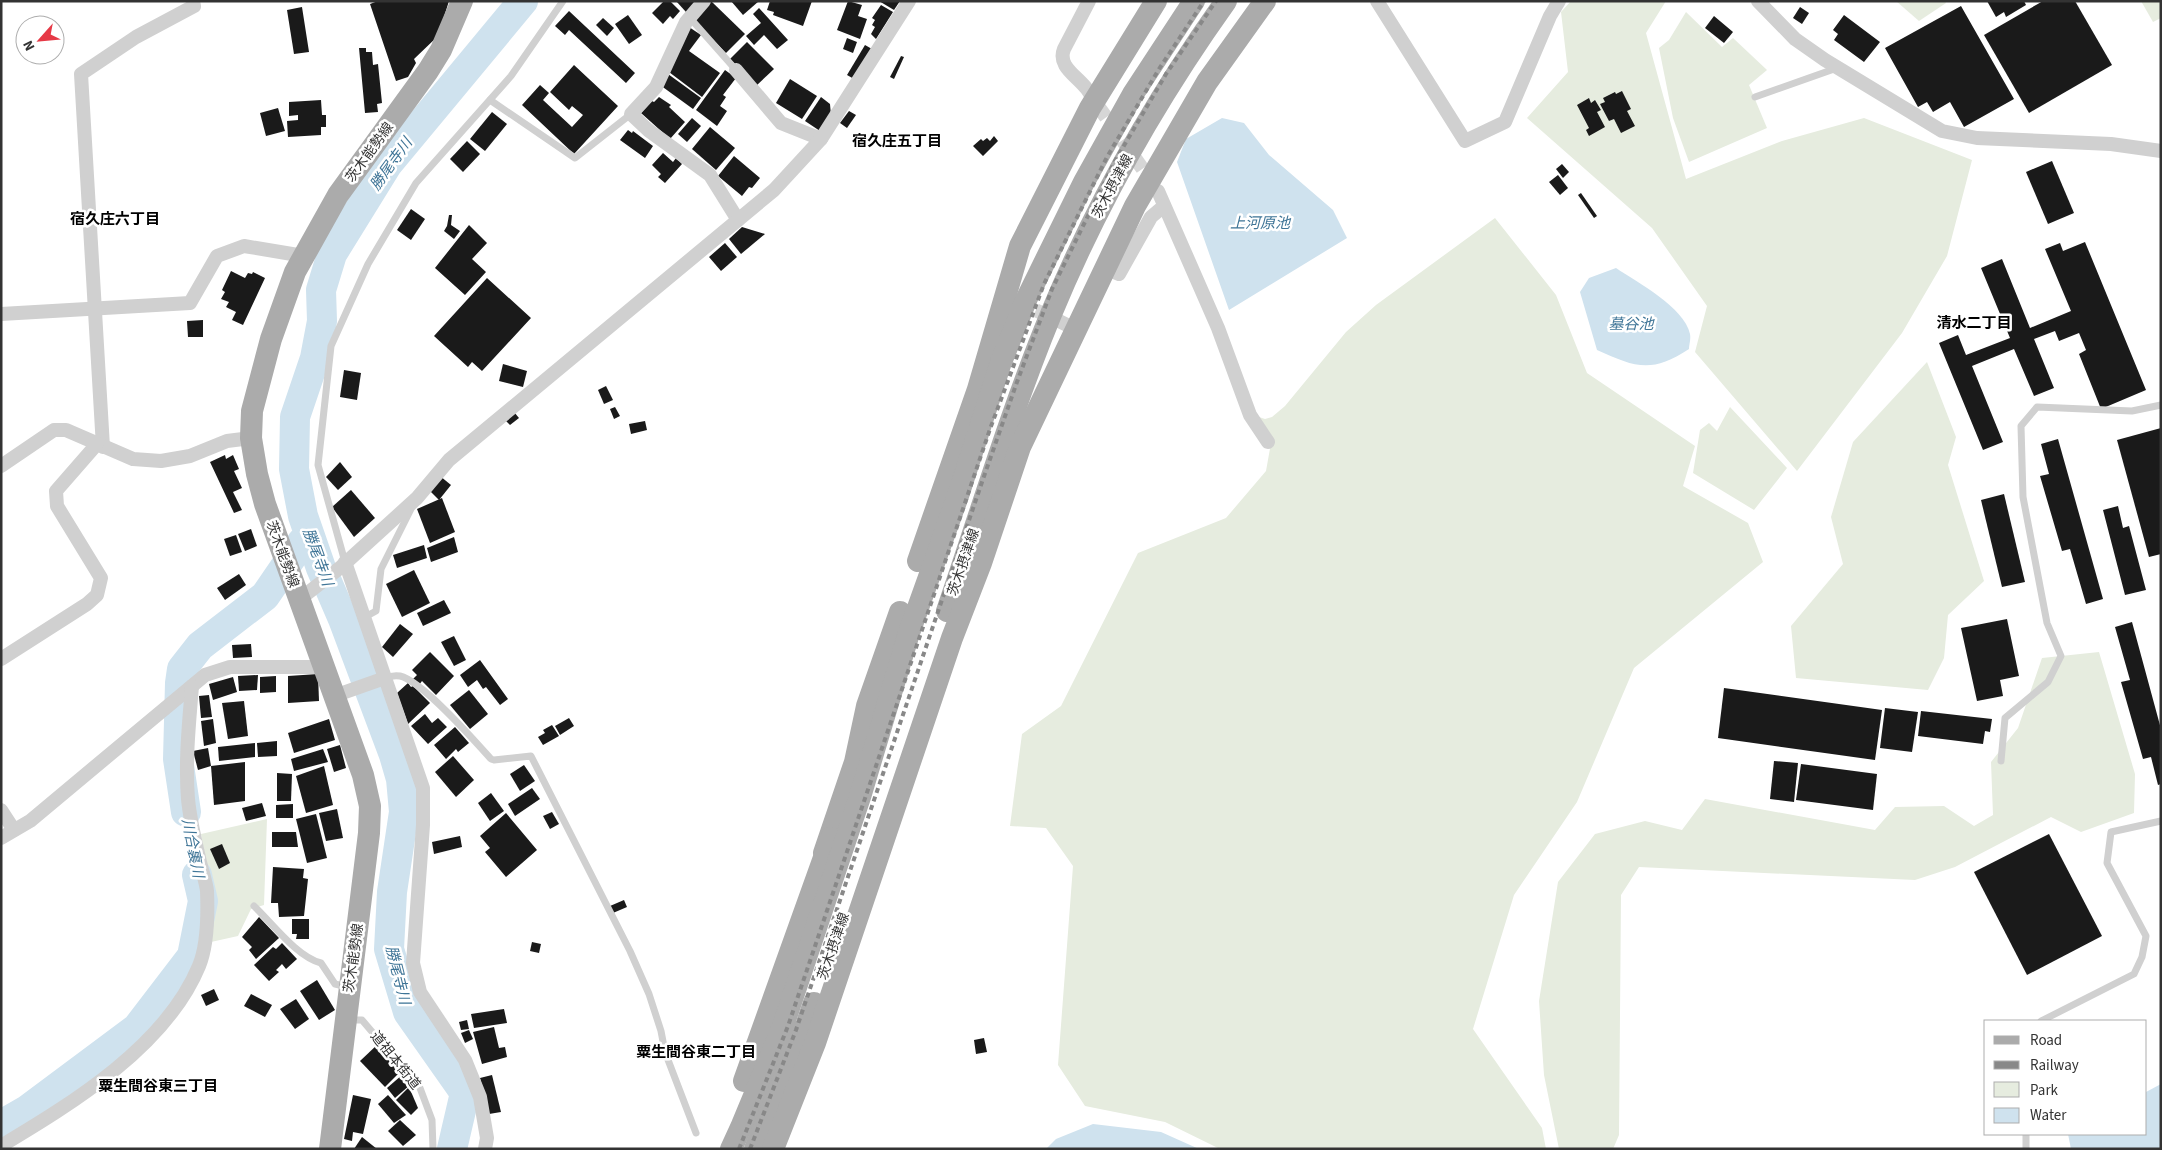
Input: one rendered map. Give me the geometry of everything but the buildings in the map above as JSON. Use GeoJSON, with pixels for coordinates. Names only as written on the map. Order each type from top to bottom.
{"type":"FeatureCollection","features":[{"type":"Feature","properties":{"kind":"main road","name":"茨木能勢線"},"geometry":{"type":"LineString","coordinates":[[330,1149],[370,834],[370,806],[363,775],[334,696],[303,596],[292,577],[280,546],[257,474],[251,438],[252,411],[271,339],[296,272],[304,256],[338,195],[428,71],[441,50],[462,1]]}},
{"type":"Feature","properties":{"kind":"main road"},"geometry":{"type":"LineString","coordinates":[[715,1149],[765,1027],[855,762],[867,706],[1010,293],[1020,246],[1096,103],[1156,1]]}},
{"type":"Feature","properties":{"kind":"main road"},"geometry":{"type":"LineString","coordinates":[[1010,293],[1082,153],[1121,83],[1178,1]]}},
{"type":"Feature","properties":{"kind":"main road","name":"茨木摂津線"},"geometry":{"type":"LineString","coordinates":[[731,1149],[783,1026],[860,797],[909,633],[958,496],[1001,362],[1028,298],[1101,149],[1132,94],[1194,1]]}},
{"type":"Feature","properties":{"kind":"main road"},"geometry":{"type":"LineString","coordinates":[[1094,291],[1084,286],[1083,278],[1130,184],[1201,61],[1228,1]]}},
{"type":"Feature","properties":{"kind":"main road","name":"茨木摂津線"},"geometry":{"type":"LineString","coordinates":[[755,1149],[782,1083],[798,1036],[806,1026],[991,480],[1051,314],[1085,238],[1120,169],[1184,61],[1228,1]]}},
{"type":"Feature","properties":{"kind":"main road"},"geometry":{"type":"LineString","coordinates":[[773,1149],[815,1043],[952,638],[981,563],[1020,448],[1068,325],[1094,291],[1132,213],[1181,124],[1227,52],[1265,1]]}},
{"type":"Feature","properties":{"kind":"main road"},"geometry":{"type":"LineString","coordinates":[[824,852],[845,810],[884,714]]}},
{"type":"Feature","properties":{"kind":"main road"},"geometry":{"type":"LineString","coordinates":[[766,1149],[806,1041],[806,1026]]}},
{"type":"Feature","properties":{"kind":"street"},"geometry":{"type":"LineString","coordinates":[[1,659],[87,604],[97,595],[101,578],[57,506],[56,491],[100,446],[81,74],[136,37],[194,6],[193,1]]}},
{"type":"Feature","properties":{"kind":"street"},"geometry":{"type":"LineString","coordinates":[[704,1],[690,18],[656,87],[631,114],[648,130],[710,175],[738,220]]}},
{"type":"Feature","properties":{"kind":"street"},"geometry":{"type":"LineString","coordinates":[[303,596],[343,564],[417,498],[449,460],[774,190],[821,139],[909,1]]}},
{"type":"Feature","properties":{"kind":"street"},"geometry":{"type":"LineString","coordinates":[[1089,1],[1064,49],[1062,57],[1066,67],[1088,90],[1096,103]]}},
{"type":"Feature","properties":{"kind":"street"},"geometry":{"type":"LineString","coordinates":[[1383,3],[1465,141],[1505,122],[1550,16],[1559,1]]}},
{"type":"Feature","properties":{"kind":"street"},"geometry":{"type":"LineString","coordinates":[[1758,1],[1796,39],[1837,68],[1942,131],[1977,138],[2111,144],[2161,151]]}},
{"type":"Feature","properties":{"kind":"street"},"geometry":{"type":"LineString","coordinates":[[736,70],[782,123],[821,139]]}},
{"type":"Feature","properties":{"kind":"street"},"geometry":{"type":"LineString","coordinates":[[1158,191],[1218,328],[1250,415],[1268,442]]}},
{"type":"Feature","properties":{"kind":"street"},"geometry":{"type":"LineString","coordinates":[[1105,268],[1119,274],[1151,217],[1164,206]]}},
{"type":"Feature","properties":{"kind":"street"},"geometry":{"type":"LineString","coordinates":[[1,314],[190,303],[217,256],[244,246],[304,256]]}},
{"type":"Feature","properties":{"kind":"street"},"geometry":{"type":"LineString","coordinates":[[1,466],[54,430],[66,430],[133,459],[161,461],[190,456],[228,442],[251,438]]}},
{"type":"Feature","properties":{"kind":"street"},"geometry":{"type":"LineString","coordinates":[[343,564],[365,617],[422,788],[423,824],[413,963],[420,992],[465,1060],[480,1097],[487,1138],[485,1149]]}},
{"type":"Feature","properties":{"kind":"street"},"geometry":{"type":"LineString","coordinates":[[1,838],[30,821],[205,675],[230,667],[324,666]]}},
{"type":"Feature","properties":{"kind":"street"},"geometry":{"type":"LineString","coordinates":[[334,696],[385,678]]}},
{"type":"Feature","properties":{"kind":"street"},"geometry":{"type":"LineString","coordinates":[[1,1146],[87,1092],[128,1057],[159,1026],[184,997],[200,964],[207,928],[207,890],[188,800],[186,750],[190,688]]}},
{"type":"Feature","properties":{"kind":"street"},"geometry":{"type":"LineString","coordinates":[[1,810],[14,830]]}},
{"type":"Feature","properties":{"kind":"lane"},"geometry":{"type":"LineString","coordinates":[[343,564],[318,465],[331,346],[368,264],[416,183],[510,76],[563,1]]}},
{"type":"Feature","properties":{"kind":"lane"},"geometry":{"type":"LineString","coordinates":[[690,18],[736,70]]}},
{"type":"Feature","properties":{"kind":"lane"},"geometry":{"type":"LineString","coordinates":[[1754,97],[1837,68]]}},
{"type":"Feature","properties":{"kind":"lane"},"geometry":{"type":"LineString","coordinates":[[490,100],[575,158],[631,114]]}},
{"type":"Feature","properties":{"kind":"lane"},"geometry":{"type":"LineString","coordinates":[[2001,761],[2005,718],[2048,682],[2061,656],[2047,623],[2023,497],[2021,426],[2037,407],[2132,412],[2161,405]]}},
{"type":"Feature","properties":{"kind":"lane"},"geometry":{"type":"LineString","coordinates":[[365,617],[376,611],[381,569],[417,498]]}},
{"type":"Feature","properties":{"kind":"lane"},"geometry":{"type":"LineString","coordinates":[[385,678],[393,675],[402,676],[417,686],[439,704],[490,759],[531,756],[630,951],[645,985],[661,1031],[665,1052],[696,1133]]}},
{"type":"Feature","properties":{"kind":"lane"},"geometry":{"type":"LineString","coordinates":[[2043,1020],[2134,974],[2142,957],[2146,936],[2107,863],[2111,832],[2161,821]]}},
{"type":"Feature","properties":{"kind":"lane"},"geometry":{"type":"LineString","coordinates":[[254,906],[298,950],[312,961],[321,963],[335,984],[350,987]]}},
{"type":"Feature","properties":{"kind":"lane","name":"道祖本街道"},"geometry":{"type":"LineString","coordinates":[[345,1020],[362,1020],[420,1088],[432,1120],[433,1149]]}},
{"type":"Feature","properties":{"kind":"lane"},"geometry":{"type":"LineString","coordinates":[[2026,1135],[2026,1149]]}},
{"type":"Feature","properties":{"kind":"green space"},"geometry":{"type":"Polygon","coordinates":[[[1571,1],[1666,1],[1646,33],[1686,179],[1782,141],[1864,118],[1972,160],[1947,256],[1902,333],[1797,471],[1695,352],[1707,306],[1652,228],[1527,118],[1568,72],[1561,12],[1571,1]]]}},
{"type":"Feature","properties":{"kind":"green space"},"geometry":{"type":"Polygon","coordinates":[[[1896,1],[1945,1],[1946,3],[1919,21],[1896,1]]]}},
{"type":"Feature","properties":{"kind":"green space"},"geometry":{"type":"Polygon","coordinates":[[[2141,1],[2161,1],[2161,18],[2153,22],[2141,1]]]}},
{"type":"Feature","properties":{"kind":"green space"},"geometry":{"type":"Polygon","coordinates":[[[1686,12],[1722,47],[1733,38],[1767,70],[1749,85],[1767,128],[1689,162],[1673,118],[1659,48],[1669,40],[1686,12]]]}},
{"type":"Feature","properties":{"kind":"green space"},"geometry":{"type":"Polygon","coordinates":[[[1495,218],[1556,295],[1587,373],[1695,446],[1683,486],[1748,523],[1763,562],[1634,668],[1577,802],[1514,895],[1473,1029],[1542,1128],[1546,1149],[1220,1149],[1165,1122],[1085,1106],[1058,1065],[1073,866],[1046,828],[1010,826],[1022,734],[1061,706],[1138,553],[1226,518],[1266,471],[1271,443],[1253,415],[1265,419],[1272,417],[1285,406],[1346,332],[1376,305],[1495,218]]]}},
{"type":"Feature","properties":{"kind":"green space"},"geometry":{"type":"Polygon","coordinates":[[[1927,362],[1956,437],[1948,465],[1984,581],[1948,615],[1944,658],[1928,690],[1796,678],[1791,626],[1843,564],[1831,517],[1853,442],[1927,362]]]}},
{"type":"Feature","properties":{"kind":"green space"},"geometry":{"type":"Polygon","coordinates":[[[1730,407],[1787,468],[1754,510],[1693,473],[1700,430],[1709,423],[1717,431],[1730,407]]]}},
{"type":"Feature","properties":{"kind":"green space"},"geometry":{"type":"Polygon","coordinates":[[[2099,652],[2135,774],[2134,813],[2081,832],[2051,817],[1955,867],[1915,880],[1639,867],[1621,895],[1619,1135],[1613,1149],[1559,1149],[1544,1075],[1539,1001],[1558,882],[1595,834],[1645,821],[1682,830],[1705,799],[1875,830],[1895,807],[1944,806],[1974,826],[1993,815],[1991,762],[2018,728],[2042,658],[2099,652]]]}},
{"type":"Feature","properties":{"kind":"green space"},"geometry":{"type":"Polygon","coordinates":[[[267,819],[264,905],[251,909],[238,936],[211,942],[211,891],[201,834],[267,819]]]}},
{"type":"Feature","properties":{"kind":"water","name":"上河原池"},"geometry":{"type":"Polygon","coordinates":[[[1222,118],[1244,123],[1269,155],[1333,210],[1347,238],[1229,310],[1177,162],[1186,139],[1222,118]]]}},
{"type":"Feature","properties":{"kind":"water","name":"墓谷池"},"geometry":{"type":"Polygon","coordinates":[[[1616,268],[1659,296],[1679,314],[1690,334],[1689,349],[1676,357],[1653,365],[1633,364],[1597,350],[1580,292],[1589,278],[1616,268]]]}},
{"type":"Feature","properties":{"kind":"water"},"geometry":{"type":"Polygon","coordinates":[[[2161,1084],[2161,1149],[2071,1149],[2068,1135],[2147,1135],[2147,1091],[2161,1084]]]}},
{"type":"Feature","properties":{"kind":"water"},"geometry":{"type":"Polygon","coordinates":[[[1093,1124],[1161,1132],[1199,1149],[1046,1149],[1056,1139],[1093,1124]]]}},
{"type":"Feature","properties":{"kind":"waterway","name":"勝尾寺川"},"geometry":{"type":"LineString","coordinates":[[452,1149],[465,1093],[408,1012],[389,949],[392,892],[404,812],[401,779],[394,755],[343,619],[321,568],[303,516],[294,469],[295,417],[315,358],[322,321],[321,290],[332,254],[387,165],[523,1]]}},
{"type":"Feature","properties":{"kind":"waterway","name":"川合裏川"},"geometry":{"type":"LineString","coordinates":[[186,812],[178,759],[182,669],[200,646],[265,596],[302,542]]}},
{"type":"Feature","properties":{"kind":"waterway","name":"川合裏川"},"geometry":{"type":"LineString","coordinates":[[1,1125],[27,1110],[137,1028],[192,956],[203,901],[197,875]]}},
{"type":"Feature","properties":{"kind":"tunnel"},"geometry":{"type":"LineString","coordinates":[[1098,106],[1154,185]]}},
{"type":"Feature","properties":{"kind":"tunnel"},"geometry":{"type":"LineString","coordinates":[[1017,301],[1056,320]]}},
{"type":"Feature","properties":{"kind":"railway"},"geometry":{"type":"LineString","coordinates":[[739,1149],[788,1026],[990,429],[1044,284],[1107,157],[1159,69],[1204,1]]}},
{"type":"Feature","properties":{"kind":"railway"},"geometry":{"type":"LineString","coordinates":[[750,1149],[796,1030],[982,482],[1052,289],[1115,161],[1166,74],[1216,1]]}},
{"type":"Feature","properties":{"kind":"district","name":"宿久庄五丁目"},"geometry":{"type":"Point","coordinates":[897,141]}},
{"type":"Feature","properties":{"kind":"district","name":"宿久庄六丁目"},"geometry":{"type":"Point","coordinates":[115,219]}},
{"type":"Feature","properties":{"kind":"district","name":"清水二丁目"},"geometry":{"type":"Point","coordinates":[1974,323]}},
{"type":"Feature","properties":{"kind":"district","name":"粟生間谷東二丁目"},"geometry":{"type":"Point","coordinates":[696,1052]}},
{"type":"Feature","properties":{"kind":"district","name":"粟生間谷東三丁目"},"geometry":{"type":"Point","coordinates":[158,1086]}}]}
